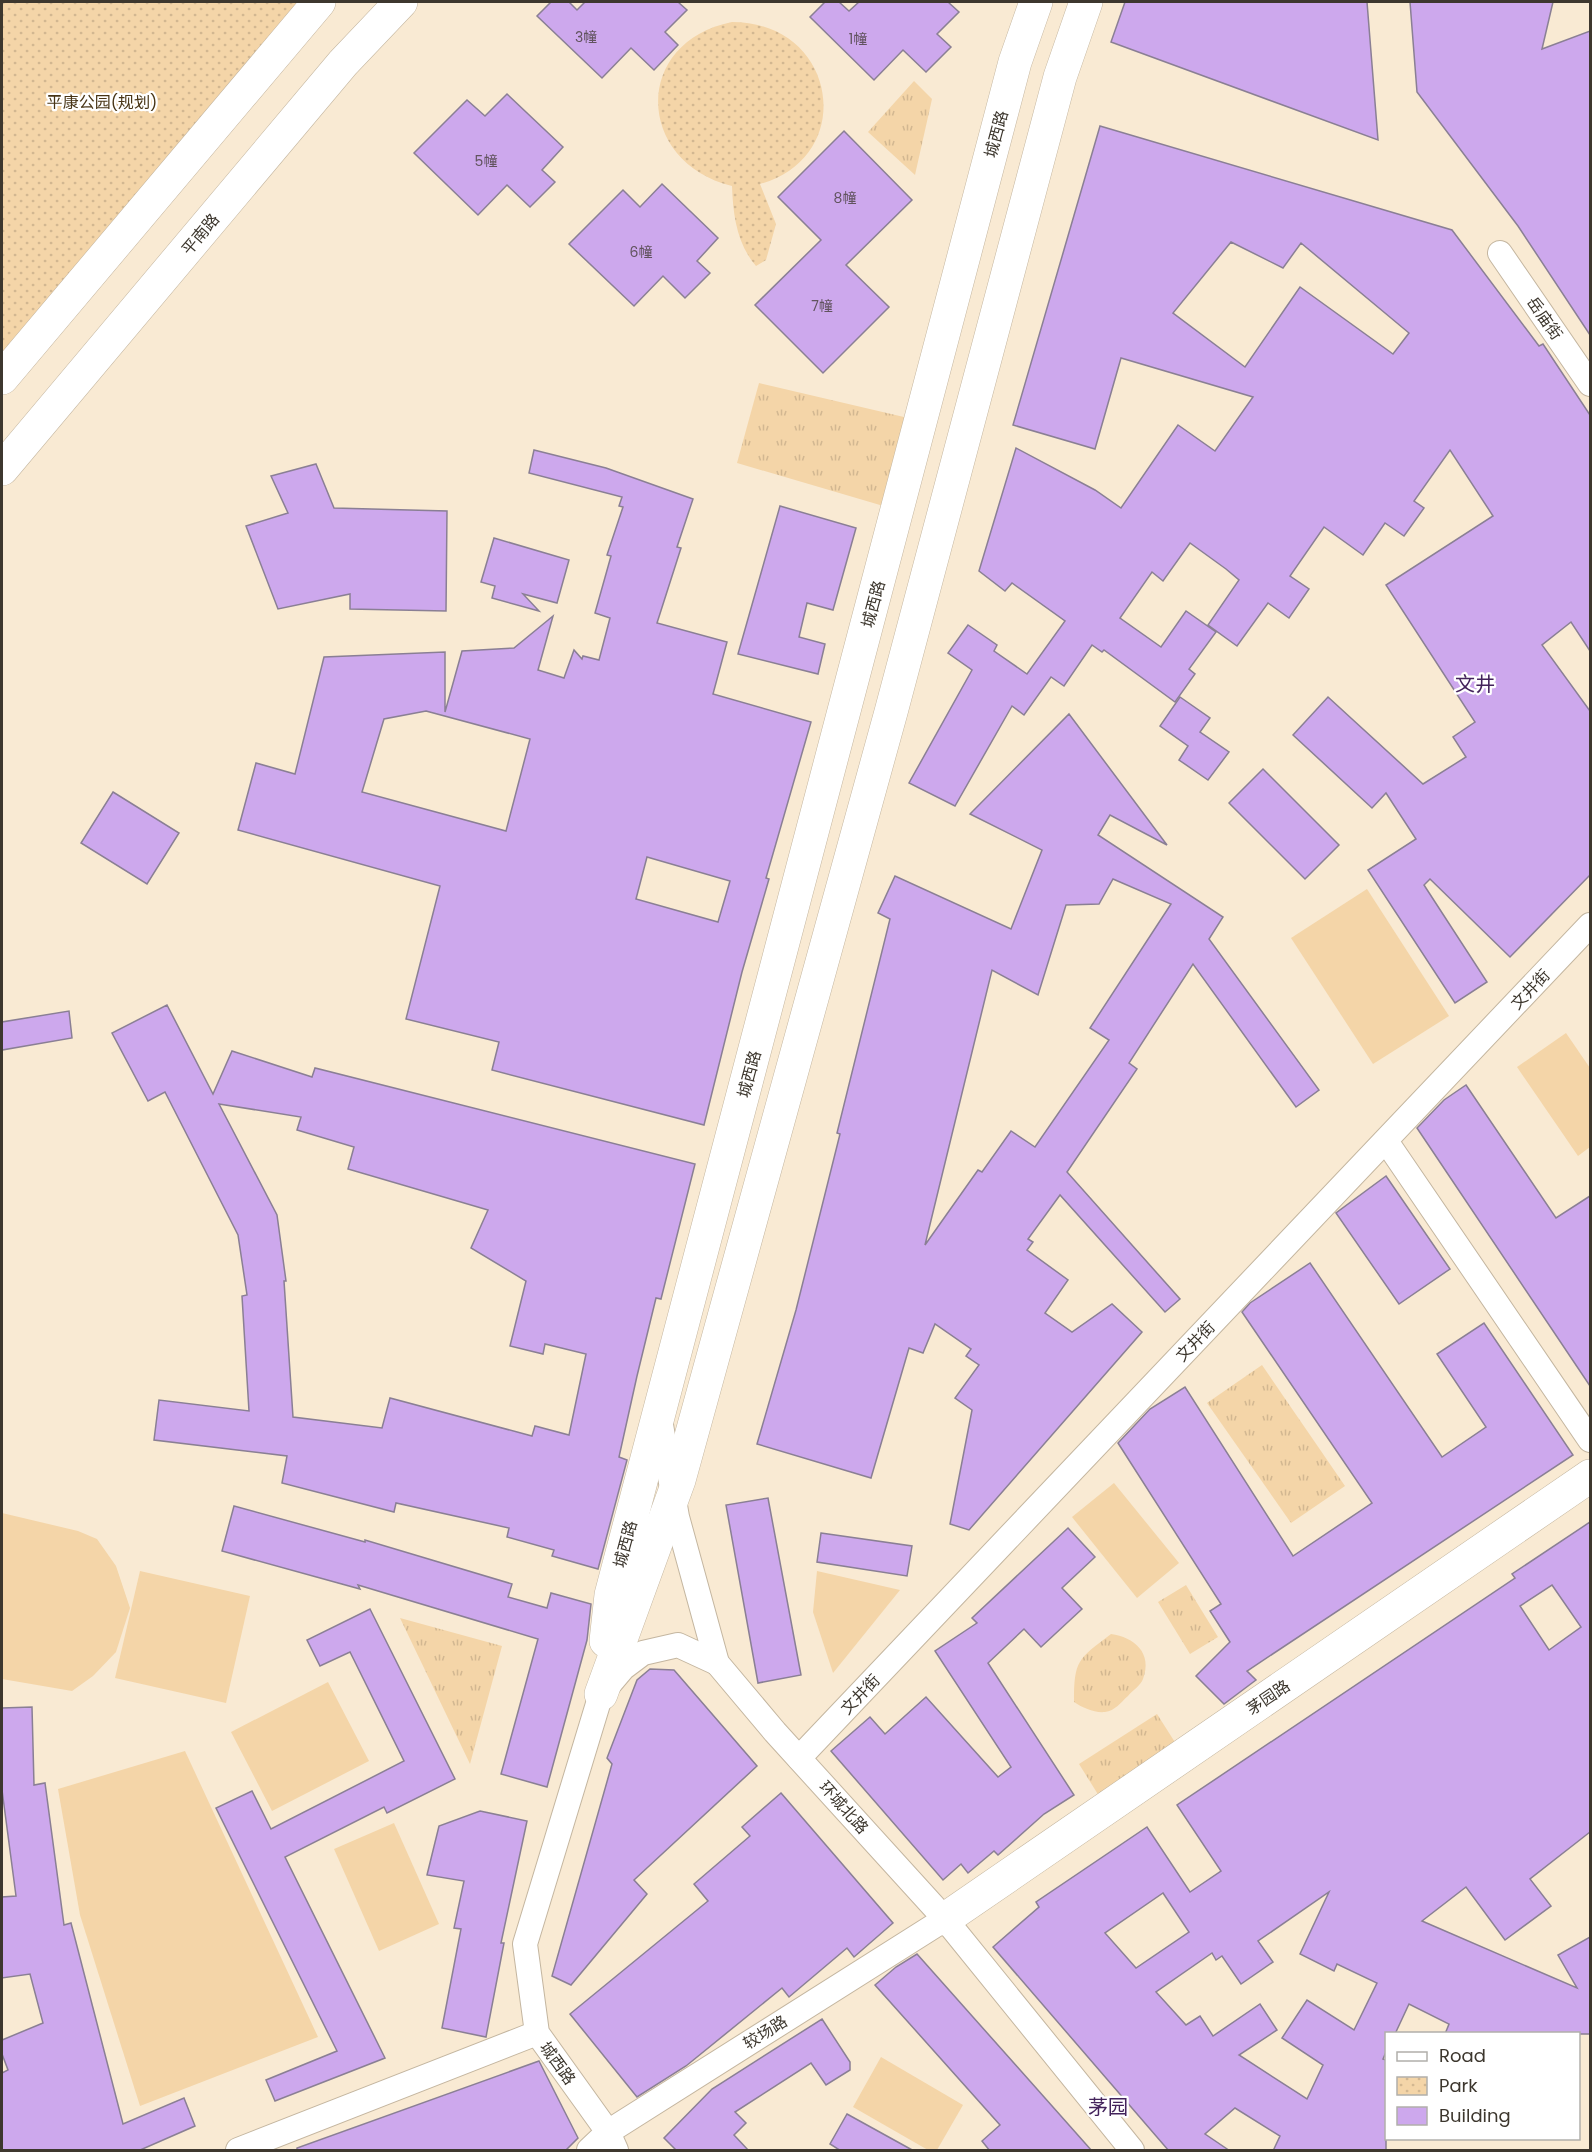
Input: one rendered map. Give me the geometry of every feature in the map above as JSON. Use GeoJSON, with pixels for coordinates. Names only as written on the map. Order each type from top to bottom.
{"type":"FeatureCollection","features":[{"type":"Feature","properties":{"kind":"main road"},"geometry":{"type":"LineString","coordinates":[[2,378],[319,2]]}},
{"type":"Feature","properties":{"kind":"main road","name":"平南路"},"geometry":{"type":"LineString","coordinates":[[2,469],[343,63],[401,2]]}},
{"type":"Feature","properties":{"kind":"main road"},"geometry":{"type":"LineString","coordinates":[[601,1694],[679,1480],[891,712],[1060,77],[1086,2]]}},
{"type":"Feature","properties":{"kind":"main road","name":"城西路"},"geometry":{"type":"LineString","coordinates":[[601,1694],[612,1595],[1030,10]]}},
{"type":"Feature","properties":{"kind":"main road","name":"茅园路"},"geometry":{"type":"LineString","coordinates":[[945,1919],[1590,1476]]}},
{"type":"Feature","properties":{"kind":"street","name":"岳庙街"},"geometry":{"type":"LineString","coordinates":[[1500,253],[1590,384]]}},
{"type":"Feature","properties":{"kind":"street","name":"文井街"},"geometry":{"type":"LineString","coordinates":[[800,1758],[1590,926]]}},
{"type":"Feature","properties":{"kind":"street"},"geometry":{"type":"LineString","coordinates":[[1386,1141],[1590,1440]]}},
{"type":"Feature","properties":{"kind":"street","name":"环城北路"},"geometry":{"type":"LineString","coordinates":[[660,1413],[664,1456],[677,1516],[717,1663],[945,1919],[1132,2151]]}},
{"type":"Feature","properties":{"kind":"street"},"geometry":{"type":"LineString","coordinates":[[601,1694],[623,1668],[643,1653],[678,1645],[717,1663]]}},
{"type":"Feature","properties":{"kind":"street","name":"城西路"},"geometry":{"type":"LineString","coordinates":[[601,1694],[525,1944],[537,2033],[612,2141]]}},
{"type":"Feature","properties":{"kind":"street","name":"较场路"},"geometry":{"type":"LineString","coordinates":[[589,2151],[612,2141],[945,1919]]}},
{"type":"Feature","properties":{"kind":"street"},"geometry":{"type":"LineString","coordinates":[[238,2151],[537,2033]]}},
{"type":"Feature","properties":{"kind":"green space","name":"平康公园(规划)"},"geometry":{"type":"Polygon","coordinates":[[[2,2],[319,2],[2,378],[2,2]]]}},
{"type":"Feature","properties":{"kind":"green space"},"geometry":{"type":"Polygon","coordinates":[[[732,22],[768,28],[795,44],[813,66],[822,93],[822,121],[812,147],[791,169],[760,184],[776,224],[766,260],[756,266],[744,248],[737,229],[732,186],[700,173],[677,153],[663,129],[658,102],[662,76],[676,53],[699,34],[732,22]]]}},
{"type":"Feature","properties":{"kind":"green space"},"geometry":{"type":"Polygon","coordinates":[[[914,81],[932,99],[915,175],[868,132],[914,81]]]}},
{"type":"Feature","properties":{"kind":"green space"},"geometry":{"type":"Polygon","coordinates":[[[759,383],[921,421],[897,510],[737,463],[759,383]]]}},
{"type":"Feature","properties":{"kind":"green space"},"geometry":{"type":"Polygon","coordinates":[[[1367,889],[1449,1016],[1373,1064],[1291,938],[1367,889]]]}},
{"type":"Feature","properties":{"kind":"green space"},"geometry":{"type":"Polygon","coordinates":[[[1566,1033],[1590,1068],[1590,1147],[1578,1156],[1517,1067],[1566,1033]]]}},
{"type":"Feature","properties":{"kind":"green space"},"geometry":{"type":"Polygon","coordinates":[[[1262,1365],[1345,1486],[1291,1523],[1207,1403],[1262,1365]]]}},
{"type":"Feature","properties":{"kind":"green space"},"geometry":{"type":"Polygon","coordinates":[[[1114,1483],[1179,1563],[1137,1598],[1072,1517],[1114,1483]]]}},
{"type":"Feature","properties":{"kind":"green space"},"geometry":{"type":"Polygon","coordinates":[[[2,1513],[78,1531],[97,1539],[116,1566],[130,1608],[116,1652],[93,1676],[72,1691],[2,1679],[2,1513]]]}},
{"type":"Feature","properties":{"kind":"green space"},"geometry":{"type":"Polygon","coordinates":[[[140,1571],[250,1596],[226,1703],[115,1678],[140,1571]]]}},
{"type":"Feature","properties":{"kind":"green space"},"geometry":{"type":"Polygon","coordinates":[[[817,1571],[900,1590],[833,1673],[813,1612],[817,1571]]]}},
{"type":"Feature","properties":{"kind":"green space"},"geometry":{"type":"Polygon","coordinates":[[[1186,1585],[1218,1637],[1190,1654],[1158,1602],[1186,1585]]]}},
{"type":"Feature","properties":{"kind":"green space"},"geometry":{"type":"Polygon","coordinates":[[[400,1618],[502,1646],[470,1764],[400,1618]]]}},
{"type":"Feature","properties":{"kind":"green space"},"geometry":{"type":"Polygon","coordinates":[[[1111,1634],[1127,1639],[1139,1648],[1145,1661],[1143,1679],[1115,1708],[1105,1712],[1093,1711],[1074,1702],[1075,1677],[1085,1655],[1111,1634]]]}},
{"type":"Feature","properties":{"kind":"green space"},"geometry":{"type":"Polygon","coordinates":[[[328,1682],[369,1761],[272,1811],[231,1732],[328,1682]]]}},
{"type":"Feature","properties":{"kind":"green space"},"geometry":{"type":"Polygon","coordinates":[[[1157,1714],[1178,1747],[1099,1796],[1079,1764],[1157,1714]]]}},
{"type":"Feature","properties":{"kind":"green space"},"geometry":{"type":"Polygon","coordinates":[[[185,1751],[318,2037],[140,2106],[80,1915],[58,1789],[185,1751]]]}},
{"type":"Feature","properties":{"kind":"green space"},"geometry":{"type":"Polygon","coordinates":[[[394,1823],[439,1924],[379,1951],[334,1849],[394,1823]]]}},
{"type":"Feature","properties":{"kind":"green space"},"geometry":{"type":"Polygon","coordinates":[[[881,2057],[963,2105],[937,2150],[928,2150],[853,2107],[881,2057]]]}},
{"type":"Feature","properties":{"kind":"building"},"geometry":{"type":"Polygon","coordinates":[[[551,2],[569,2],[577,10],[585,2],[678,2],[687,10],[665,32],[678,45],[654,70],[631,48],[602,78],[537,16],[551,2]]]}},
{"type":"Feature","properties":{"kind":"building"},"geometry":{"type":"Polygon","coordinates":[[[825,2],[839,2],[849,11],[859,2],[948,2],[959,12],[937,34],[951,47],[926,72],[903,50],[874,80],[810,17],[825,2]]]}},
{"type":"Feature","properties":{"kind":"building"},"geometry":{"type":"Polygon","coordinates":[[[1125,2],[1367,2],[1378,140],[1111,42],[1125,2]]]}},
{"type":"Feature","properties":{"kind":"building"},"geometry":{"type":"Polygon","coordinates":[[[1410,2],[1553,2],[1542,49],[1590,31],[1590,335],[1518,226],[1417,92],[1410,2]]]}},
{"type":"Feature","properties":{"kind":"building"},"geometry":{"type":"Polygon","coordinates":[[[507,94],[563,147],[542,170],[555,182],[530,207],[507,185],[478,215],[414,153],[467,100],[485,116],[507,94]]]}},
{"type":"Feature","properties":{"kind":"building"},"geometry":{"type":"Polygon","coordinates":[[[1100,126],[1452,230],[1539,346],[1543,344],[1590,415],[1590,651],[1571,622],[1542,645],[1590,711],[1590,875],[1510,957],[1430,879],[1424,885],[1487,982],[1455,1003],[1368,870],[1416,839],[1386,793],[1372,808],[1293,735],[1328,697],[1423,784],[1466,757],[1453,737],[1475,722],[1386,585],[1493,516],[1450,450],[1414,501],[1424,508],[1404,536],[1385,523],[1363,555],[1324,527],[1290,576],[1309,589],[1289,618],[1268,603],[1237,646],[1208,625],[1239,580],[1190,543],[1163,581],[1152,572],[1120,618],[1161,647],[1186,611],[1216,632],[1189,669],[1195,674],[1175,702],[1104,650],[1102,652],[1092,645],[1064,686],[1051,677],[1024,715],[1012,706],[955,806],[909,783],[972,670],[948,653],[968,625],[997,645],[994,651],[1027,674],[1065,621],[1012,583],[1005,591],[979,571],[1016,448],[1095,490],[1121,508],[1178,425],[1215,451],[1253,397],[1121,358],[1095,449],[1013,425],[1100,126]],[[1231,242],[1173,313],[1245,367],[1300,287],[1393,354],[1409,333],[1301,243],[1283,268],[1231,242]]]}},
{"type":"Feature","properties":{"kind":"building"},"geometry":{"type":"Polygon","coordinates":[[[844,131],[912,200],[846,265],[889,307],[823,373],[755,305],[821,240],[778,197],[844,131]]]}},
{"type":"Feature","properties":{"kind":"building"},"geometry":{"type":"Polygon","coordinates":[[[662,184],[718,238],[697,261],[710,273],[685,298],[663,276],[634,306],[569,244],[623,190],[640,207],[662,184]]]}},
{"type":"Feature","properties":{"kind":"building"},"geometry":{"type":"Polygon","coordinates":[[[534,450],[606,468],[693,499],[677,547],[681,548],[657,623],[727,642],[713,694],[811,722],[766,878],[769,879],[742,972],[704,1125],[492,1070],[499,1042],[406,1019],[440,886],[238,830],[256,763],[295,774],[324,657],[445,652],[445,712],[462,651],[514,648],[553,616],[538,670],[564,678],[574,650],[582,659],[583,656],[599,660],[610,618],[595,613],[611,556],[607,555],[623,507],[619,506],[622,497],[529,473],[534,450]],[[426,711],[384,719],[362,792],[506,831],[530,739],[426,711]],[[647,857],[636,899],[718,922],[730,881],[647,857]]]}},
{"type":"Feature","properties":{"kind":"building"},"geometry":{"type":"Polygon","coordinates":[[[316,464],[334,508],[447,511],[446,611],[350,609],[350,594],[278,609],[246,526],[288,513],[271,476],[316,464]]]}},
{"type":"Feature","properties":{"kind":"building"},"geometry":{"type":"Polygon","coordinates":[[[780,506],[856,528],[833,610],[807,603],[799,637],[825,644],[818,674],[738,654],[780,506]]]}},
{"type":"Feature","properties":{"kind":"building"},"geometry":{"type":"Polygon","coordinates":[[[494,538],[569,560],[557,603],[523,594],[539,611],[492,598],[495,586],[481,582],[494,538]]]}},
{"type":"Feature","properties":{"kind":"building"},"geometry":{"type":"Polygon","coordinates":[[[1180,697],[1210,718],[1200,732],[1229,752],[1208,780],[1179,760],[1188,746],[1160,726],[1180,697]]]}},
{"type":"Feature","properties":{"kind":"building"},"geometry":{"type":"Polygon","coordinates":[[[1069,714],[1167,845],[1110,815],[1098,835],[1223,917],[1209,939],[1319,1090],[1296,1107],[1193,964],[1129,1063],[1137,1069],[1067,1172],[1180,1299],[1165,1312],[1060,1195],[1028,1239],[1033,1242],[1027,1250],[1068,1280],[1045,1313],[1072,1332],[1112,1304],[1142,1332],[969,1530],[950,1524],[972,1410],[955,1398],[979,1365],[966,1356],[971,1349],[935,1324],[923,1353],[909,1348],[871,1478],[757,1444],[796,1310],[890,919],[878,913],[895,876],[1011,929],[1042,850],[970,814],[1069,714]],[[1113,879],[1099,904],[1066,905],[1038,995],[992,970],[925,1245],[978,1170],[982,1172],[1011,1131],[1035,1147],[1109,1040],[1090,1028],[1171,904],[1113,879]]]}},
{"type":"Feature","properties":{"kind":"building"},"geometry":{"type":"Polygon","coordinates":[[[1263,769],[1339,845],[1305,879],[1229,803],[1263,769]]]}},
{"type":"Feature","properties":{"kind":"building"},"geometry":{"type":"Polygon","coordinates":[[[113,792],[179,833],[147,884],[81,843],[113,792]]]}},
{"type":"Feature","properties":{"kind":"building"},"geometry":{"type":"Polygon","coordinates":[[[167,1005],[213,1094],[232,1051],[312,1077],[315,1068],[695,1164],[661,1299],[656,1298],[637,1376],[619,1457],[627,1460],[598,1569],[552,1556],[554,1550],[507,1537],[509,1528],[396,1503],[394,1512],[282,1483],[287,1456],[154,1440],[159,1400],[249,1411],[242,1296],[247,1295],[238,1235],[165,1092],[148,1101],[112,1033],[167,1005]],[[219,1104],[277,1215],[286,1281],[284,1281],[293,1417],[382,1428],[390,1398],[532,1436],[535,1426],[569,1435],[586,1354],[545,1344],[543,1354],[510,1346],[526,1281],[471,1248],[488,1210],[348,1169],[354,1147],[297,1130],[301,1117],[219,1104]]]}},
{"type":"Feature","properties":{"kind":"building"},"geometry":{"type":"Polygon","coordinates":[[[69,1011],[72,1038],[2,1050],[2,1022],[69,1011]]]}},
{"type":"Feature","properties":{"kind":"building"},"geometry":{"type":"Polygon","coordinates":[[[1466,1085],[1556,1218],[1590,1196],[1590,1386],[1417,1128],[1444,1100],[1466,1085]]]}},
{"type":"Feature","properties":{"kind":"building"},"geometry":{"type":"Polygon","coordinates":[[[1386,1176],[1450,1269],[1399,1304],[1336,1213],[1386,1176]]]}},
{"type":"Feature","properties":{"kind":"building"},"geometry":{"type":"Polygon","coordinates":[[[1310,1263],[1442,1457],[1486,1427],[1437,1354],[1484,1323],[1573,1455],[1247,1671],[1256,1680],[1224,1704],[1196,1676],[1230,1642],[1210,1611],[1221,1604],[1118,1443],[1150,1409],[1185,1387],[1293,1556],[1372,1503],[1242,1312],[1250,1303],[1310,1263]]]}},
{"type":"Feature","properties":{"kind":"building"},"geometry":{"type":"Polygon","coordinates":[[[768,1498],[801,1675],[758,1683],[726,1505],[768,1498]]]}},
{"type":"Feature","properties":{"kind":"building"},"geometry":{"type":"Polygon","coordinates":[[[234,1506],[365,1542],[365,1540],[512,1584],[508,1597],[547,1608],[551,1593],[591,1604],[587,1640],[547,1787],[501,1774],[538,1639],[358,1585],[360,1589],[222,1551],[234,1506]]]}},
{"type":"Feature","properties":{"kind":"building"},"geometry":{"type":"Polygon","coordinates":[[[1590,1522],[1590,1832],[1530,1879],[1551,1906],[1505,1940],[1466,1887],[1422,1921],[1577,1988],[1558,1955],[1590,1937],[1590,2034],[1580,2034],[1580,2032],[1446,2032],[1449,2024],[1409,2004],[1396,2032],[1385,2032],[1383,2059],[1385,2060],[1386,2151],[1273,2151],[1280,2136],[1235,2108],[1205,2134],[1230,2151],[1169,2151],[993,1947],[1039,1907],[1036,1902],[1147,1827],[1190,1892],[1221,1871],[1177,1805],[1515,1578],[1512,1574],[1590,1522]],[[1552,1585],[1520,1606],[1549,1650],[1581,1627],[1552,1585]],[[1329,1892],[1258,1941],[1273,1962],[1241,1984],[1222,1956],[1216,1960],[1212,1953],[1156,1992],[1186,2025],[1200,2016],[1213,2036],[1260,2004],[1277,2030],[1239,2055],[1307,2099],[1323,2065],[1282,2038],[1307,2000],[1354,2030],[1377,1983],[1337,1964],[1334,1971],[1300,1954],[1329,1892]],[[1163,1893],[1105,1933],[1136,1968],[1189,1932],[1163,1893]]]}},
{"type":"Feature","properties":{"kind":"building"},"geometry":{"type":"Polygon","coordinates":[[[1068,1528],[1095,1557],[1062,1588],[1082,1609],[1041,1647],[1024,1629],[988,1663],[1074,1795],[1044,1814],[998,1855],[994,1851],[968,1873],[961,1864],[943,1880],[831,1751],[870,1717],[885,1734],[926,1697],[998,1777],[1011,1767],[935,1651],[977,1623],[972,1618],[1068,1528]]]}},
{"type":"Feature","properties":{"kind":"building"},"geometry":{"type":"Polygon","coordinates":[[[821,1533],[912,1546],[907,1576],[817,1562],[821,1533]]]}},
{"type":"Feature","properties":{"kind":"building"},"geometry":{"type":"Polygon","coordinates":[[[370,1609],[455,1779],[387,1813],[384,1807],[285,1857],[385,2058],[275,2101],[266,2080],[337,2051],[216,1808],[252,1791],[271,1829],[404,1761],[350,1652],[320,1666],[307,1640],[370,1609]]]}},
{"type":"Feature","properties":{"kind":"building"},"geometry":{"type":"Polygon","coordinates":[[[650,1669],[674,1670],[757,1766],[634,1880],[647,1894],[571,1985],[552,1976],[612,1764],[607,1758],[637,1680],[650,1669]]]}},
{"type":"Feature","properties":{"kind":"building"},"geometry":{"type":"Polygon","coordinates":[[[32,1707],[34,1785],[45,1783],[64,1925],[71,1923],[123,2124],[184,2098],[195,2126],[138,2151],[2,2151],[2,2073],[8,2070],[2,2054],[2,2040],[43,2023],[30,1974],[2,1978],[2,1897],[16,1896],[2,1790],[2,1708],[32,1707]]]}},
{"type":"Feature","properties":{"kind":"building"},"geometry":{"type":"Polygon","coordinates":[[[781,1793],[893,1923],[854,1957],[847,1948],[789,1997],[782,1988],[686,2066],[637,2097],[570,2014],[708,1901],[694,1884],[750,1836],[742,1827],[781,1793]]]}},
{"type":"Feature","properties":{"kind":"building"},"geometry":{"type":"Polygon","coordinates":[[[480,1811],[527,1821],[501,1943],[504,1943],[486,2037],[442,2028],[461,1929],[454,1928],[464,1881],[427,1875],[439,1826],[480,1811]]]}},
{"type":"Feature","properties":{"kind":"building"},"geometry":{"type":"Polygon","coordinates":[[[917,1954],[1092,2151],[990,2151],[982,2141],[1000,2125],[875,1985],[896,1967],[917,1954]]]}},
{"type":"Feature","properties":{"kind":"building"},"geometry":{"type":"Polygon","coordinates":[[[822,2019],[850,2062],[850,2070],[826,2085],[811,2063],[735,2112],[746,2123],[734,2135],[749,2151],[677,2151],[664,2138],[712,2089],[822,2019]]]}},
{"type":"Feature","properties":{"kind":"building"},"geometry":{"type":"Polygon","coordinates":[[[539,2061],[578,2138],[565,2151],[297,2151],[297,2148],[539,2061]]]}},
{"type":"Feature","properties":{"kind":"building"},"geometry":{"type":"Polygon","coordinates":[[[847,2114],[914,2151],[841,2151],[830,2144],[847,2114]]]}},
{"type":"Feature","properties":{"kind":"district","name":"文井"},"geometry":{"type":"Point","coordinates":[1475,684]}},
{"type":"Feature","properties":{"kind":"district","name":"茅园"},"geometry":{"type":"Point","coordinates":[1108,2107]}}]}
